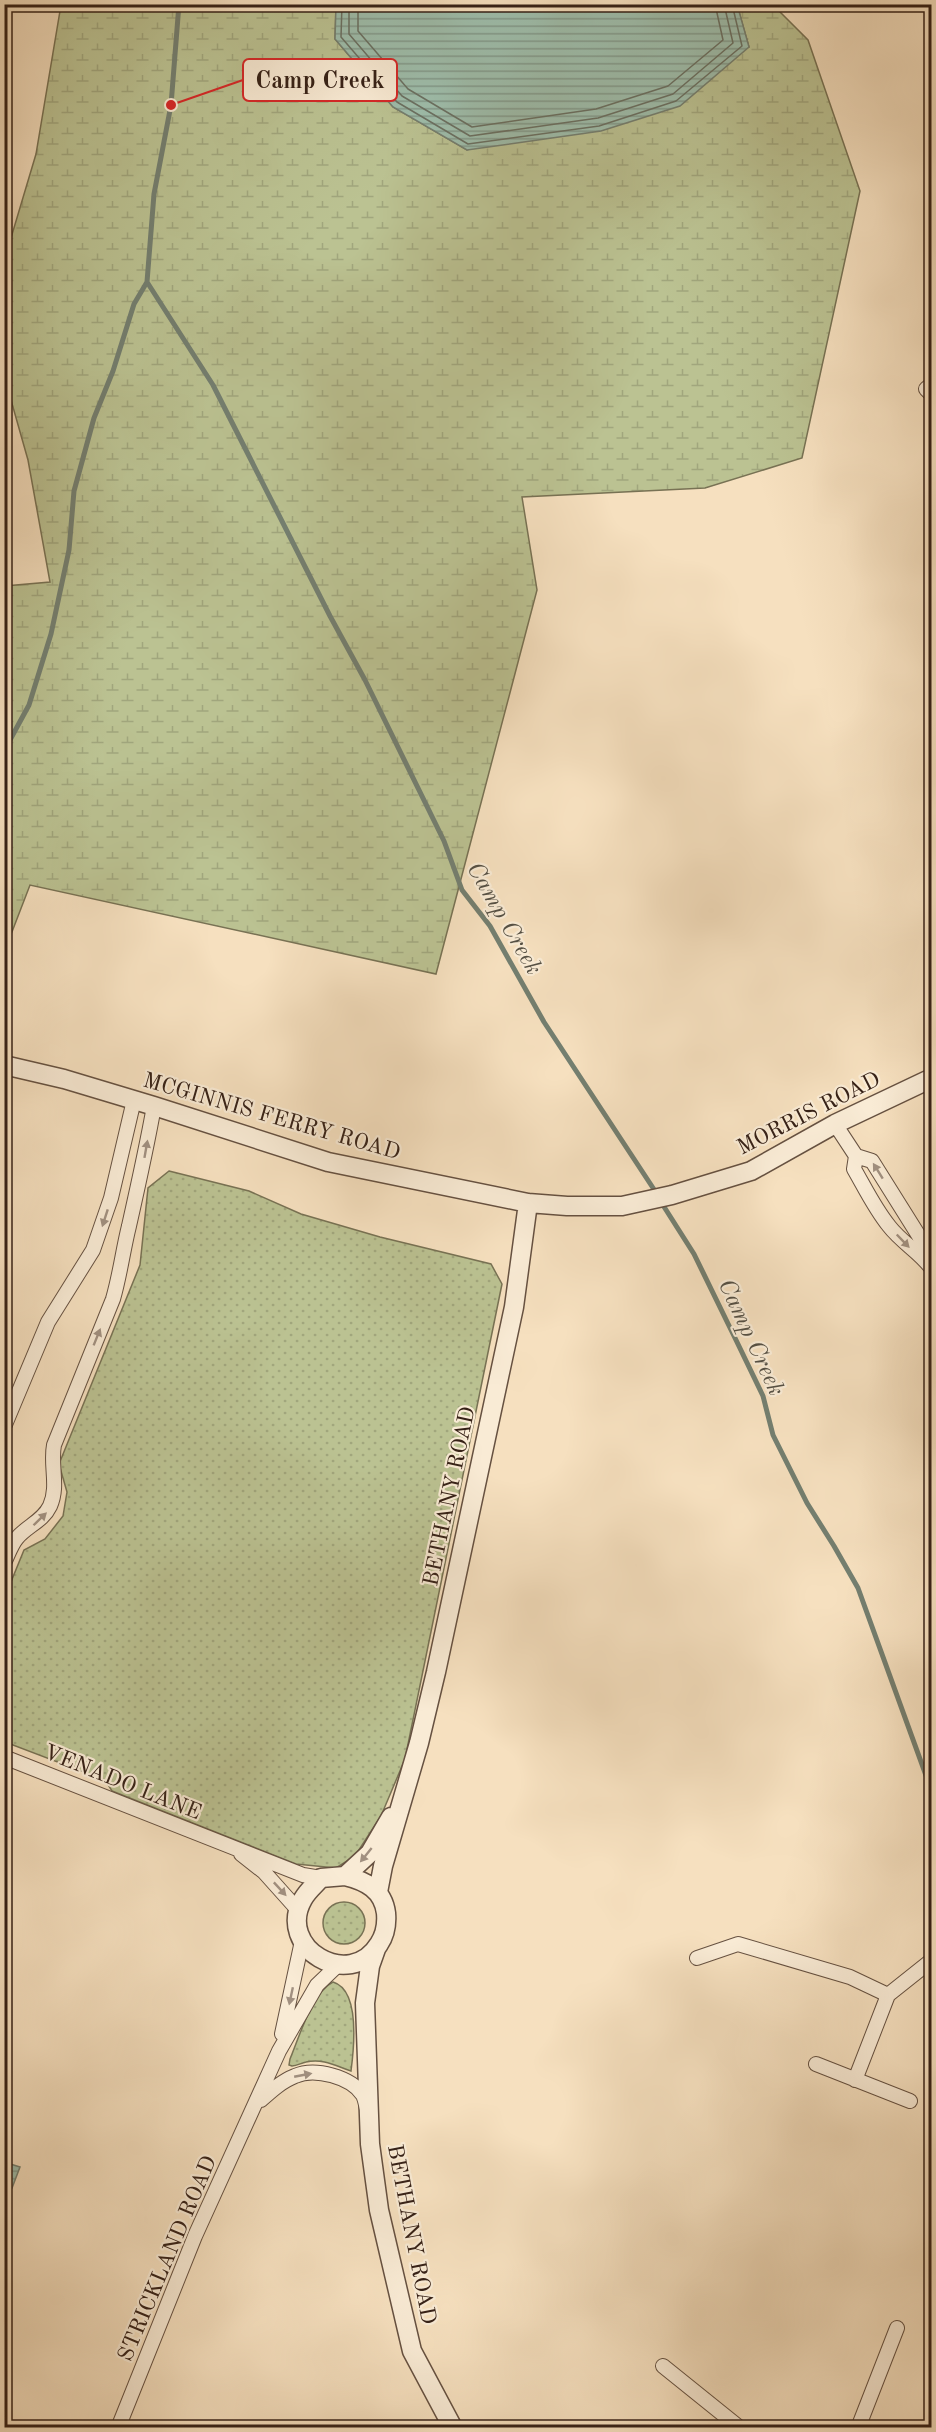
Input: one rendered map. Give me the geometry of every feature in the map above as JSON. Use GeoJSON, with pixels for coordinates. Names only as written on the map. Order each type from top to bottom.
{"type":"FeatureCollection","features":[{"type":"Feature","properties":{"kind":"street"},"geometry":{"type":"LineString","coordinates":[[932,384],[926,389],[932,395]]}},
{"type":"Feature","properties":{"kind":"street","name":"MCGINNIS FERRY ROAD"},"geometry":{"type":"LineString","coordinates":[[4,1065],[64,1079],[328,1162],[528,1203]]}},
{"type":"Feature","properties":{"kind":"street","name":"MORRIS ROAD"},"geometry":{"type":"LineString","coordinates":[[528,1203],[622,1206],[672,1195],[752,1171],[834,1124],[932,1078]]}},
{"type":"Feature","properties":{"kind":"street"},"geometry":{"type":"LineString","coordinates":[[4,1427],[12,1415],[48,1322],[93,1250],[111,1198],[134,1101]]}},
{"type":"Feature","properties":{"kind":"street"},"geometry":{"type":"LineString","coordinates":[[4,1563],[17,1537],[45,1514],[52,1501],[54,1445],[113,1299],[141,1179],[154,1106]]}},
{"type":"Feature","properties":{"kind":"street"},"geometry":{"type":"LineString","coordinates":[[834,1124],[856,1156],[872,1161],[924,1244],[928,1263]]}},
{"type":"Feature","properties":{"kind":"street"},"geometry":{"type":"LineString","coordinates":[[856,1156],[854,1169],[887,1224],[907,1246],[928,1263]]}},
{"type":"Feature","properties":{"kind":"street"},"geometry":{"type":"LineString","coordinates":[[875,1204],[893,1194]]}},
{"type":"Feature","properties":{"kind":"street","name":"BETHANY ROAD"},"geometry":{"type":"LineString","coordinates":[[378,1892],[383,1866],[432,1692],[514,1308],[528,1203]]}},
{"type":"Feature","properties":{"kind":"street","name":"VENADO LANE"},"geometry":{"type":"LineString","coordinates":[[4,1757],[303,1875],[321,1878]]}},
{"type":"Feature","properties":{"kind":"street","name":"BETHANY ROAD"},"geometry":{"type":"LineString","coordinates":[[345,1876],[370,1852],[404,1795]]}},
{"type":"Feature","properties":{"kind":"street","name":"VENADO LANE"},"geometry":{"type":"LineString","coordinates":[[226,1845],[264,1872],[298,1910]]}},
{"type":"Feature","properties":{"kind":"street"},"geometry":{"type":"LineString","coordinates":[[345,1876],[360,1880],[378,1892],[386,1911],[386,1924],[383,1938],[367,1958],[343,1964],[319,1959],[309,1951],[298,1931],[298,1910],[309,1890],[321,1878],[345,1876]]}},
{"type":"Feature","properties":{"kind":"street","name":"STRICKLAND ROAD"},"geometry":{"type":"LineString","coordinates":[[279,2051],[302,1941]]}},
{"type":"Feature","properties":{"kind":"street"},"geometry":{"type":"LineString","coordinates":[[698,1958],[738,1944],[850,1977],[888,1995]]}},
{"type":"Feature","properties":{"kind":"street","name":"BETHANY ROAD"},"geometry":{"type":"LineString","coordinates":[[376,1949],[370,1966],[365,2003],[370,2145],[379,2210],[412,2351],[453,2427]]}},
{"type":"Feature","properties":{"kind":"street"},"geometry":{"type":"LineString","coordinates":[[855,2080],[888,1995],[932,1960]]}},
{"type":"Feature","properties":{"kind":"street","name":"BETHANY ROAD"},"geometry":{"type":"LineString","coordinates":[[343,1964],[360,1987],[365,2003]]}},
{"type":"Feature","properties":{"kind":"street","name":"STRICKLAND ROAD"},"geometry":{"type":"LineString","coordinates":[[118,2427],[195,2236],[279,2051],[316,1985],[343,1964]]}},
{"type":"Feature","properties":{"kind":"street"},"geometry":{"type":"LineString","coordinates":[[816,2064],[910,2101]]}},
{"type":"Feature","properties":{"kind":"street","name":"STRICKLAND ROAD"},"geometry":{"type":"LineString","coordinates":[[255,2105],[272,2090],[296,2075],[320,2073],[351,2085],[362,2095],[369,2113]]}},
{"type":"Feature","properties":{"kind":"street"},"geometry":{"type":"LineString","coordinates":[[858,2427],[897,2328]]}},
{"type":"Feature","properties":{"kind":"street"},"geometry":{"type":"LineString","coordinates":[[663,2366],[723,2422],[741,2427]]}},
{"type":"Feature","properties":{"kind":"green space"},"geometry":{"type":"Polygon","coordinates":[[[61,5],[336,5],[335,39],[393,107],[467,150],[749,47],[737,5],[773,5],[808,40],[860,191],[802,458],[705,488],[522,497],[537,590],[436,974],[30,885],[5,950],[5,586],[50,582],[28,460],[5,379],[5,258],[36,154],[61,5]]]}},
{"type":"Feature","properties":{"kind":"green space"},"geometry":{"type":"Polygon","coordinates":[[[169,1171],[249,1191],[301,1214],[380,1237],[491,1264],[502,1284],[405,1759],[381,1816],[355,1856],[336,1868],[296,1864],[112,1791],[105,1780],[5,1742],[4,1599],[24,1550],[45,1539],[63,1516],[67,1492],[59,1464],[140,1265],[148,1188],[169,1171]]]}},
{"type":"Feature","properties":{"kind":"green space"},"geometry":{"type":"Polygon","coordinates":[[[344,1902],[359,1908],[365,1923],[359,1938],[344,1944],[329,1938],[323,1923],[329,1908],[344,1902]]]}},
{"type":"Feature","properties":{"kind":"green space"},"geometry":{"type":"Polygon","coordinates":[[[333,1982],[342,1987],[348,1996],[351,2008],[354,2035],[351,2071],[318,2061],[289,2065],[313,2005],[325,1987],[333,1982]]]}},
{"type":"Feature","properties":{"kind":"water"},"geometry":{"type":"Polygon","coordinates":[[[737,4],[749,47],[680,106],[601,131],[467,150],[393,107],[335,39],[336,5],[737,4]]]}},
{"type":"Feature","properties":{"kind":"water"},"geometry":{"type":"Polygon","coordinates":[[[4,2162],[20,2167],[12,2188],[5,2186],[4,2162]]]}},
{"type":"Feature","properties":{"kind":"waterway","name":"Camp Creek"},"geometry":{"type":"LineString","coordinates":[[179,4],[171,105],[154,194],[147,282],[213,385],[365,680],[444,841],[462,890],[490,926],[544,1022],[657,1194]]}},
{"type":"Feature","properties":{"kind":"waterway"},"geometry":{"type":"LineString","coordinates":[[4,751],[29,705],[51,634],[69,550],[74,491],[94,418],[113,371],[134,304],[147,282]]}},
{"type":"Feature","properties":{"kind":"waterway","name":"Camp Creek"},"geometry":{"type":"LineString","coordinates":[[661,1202],[694,1254],[736,1340],[763,1396],[773,1435],[807,1503],[858,1588],[932,1792]]}},
{"type":"Feature","properties":{"kind":"place","name":"Camp Creek"},"geometry":{"type":"Point","coordinates":[171,105]}}]}
